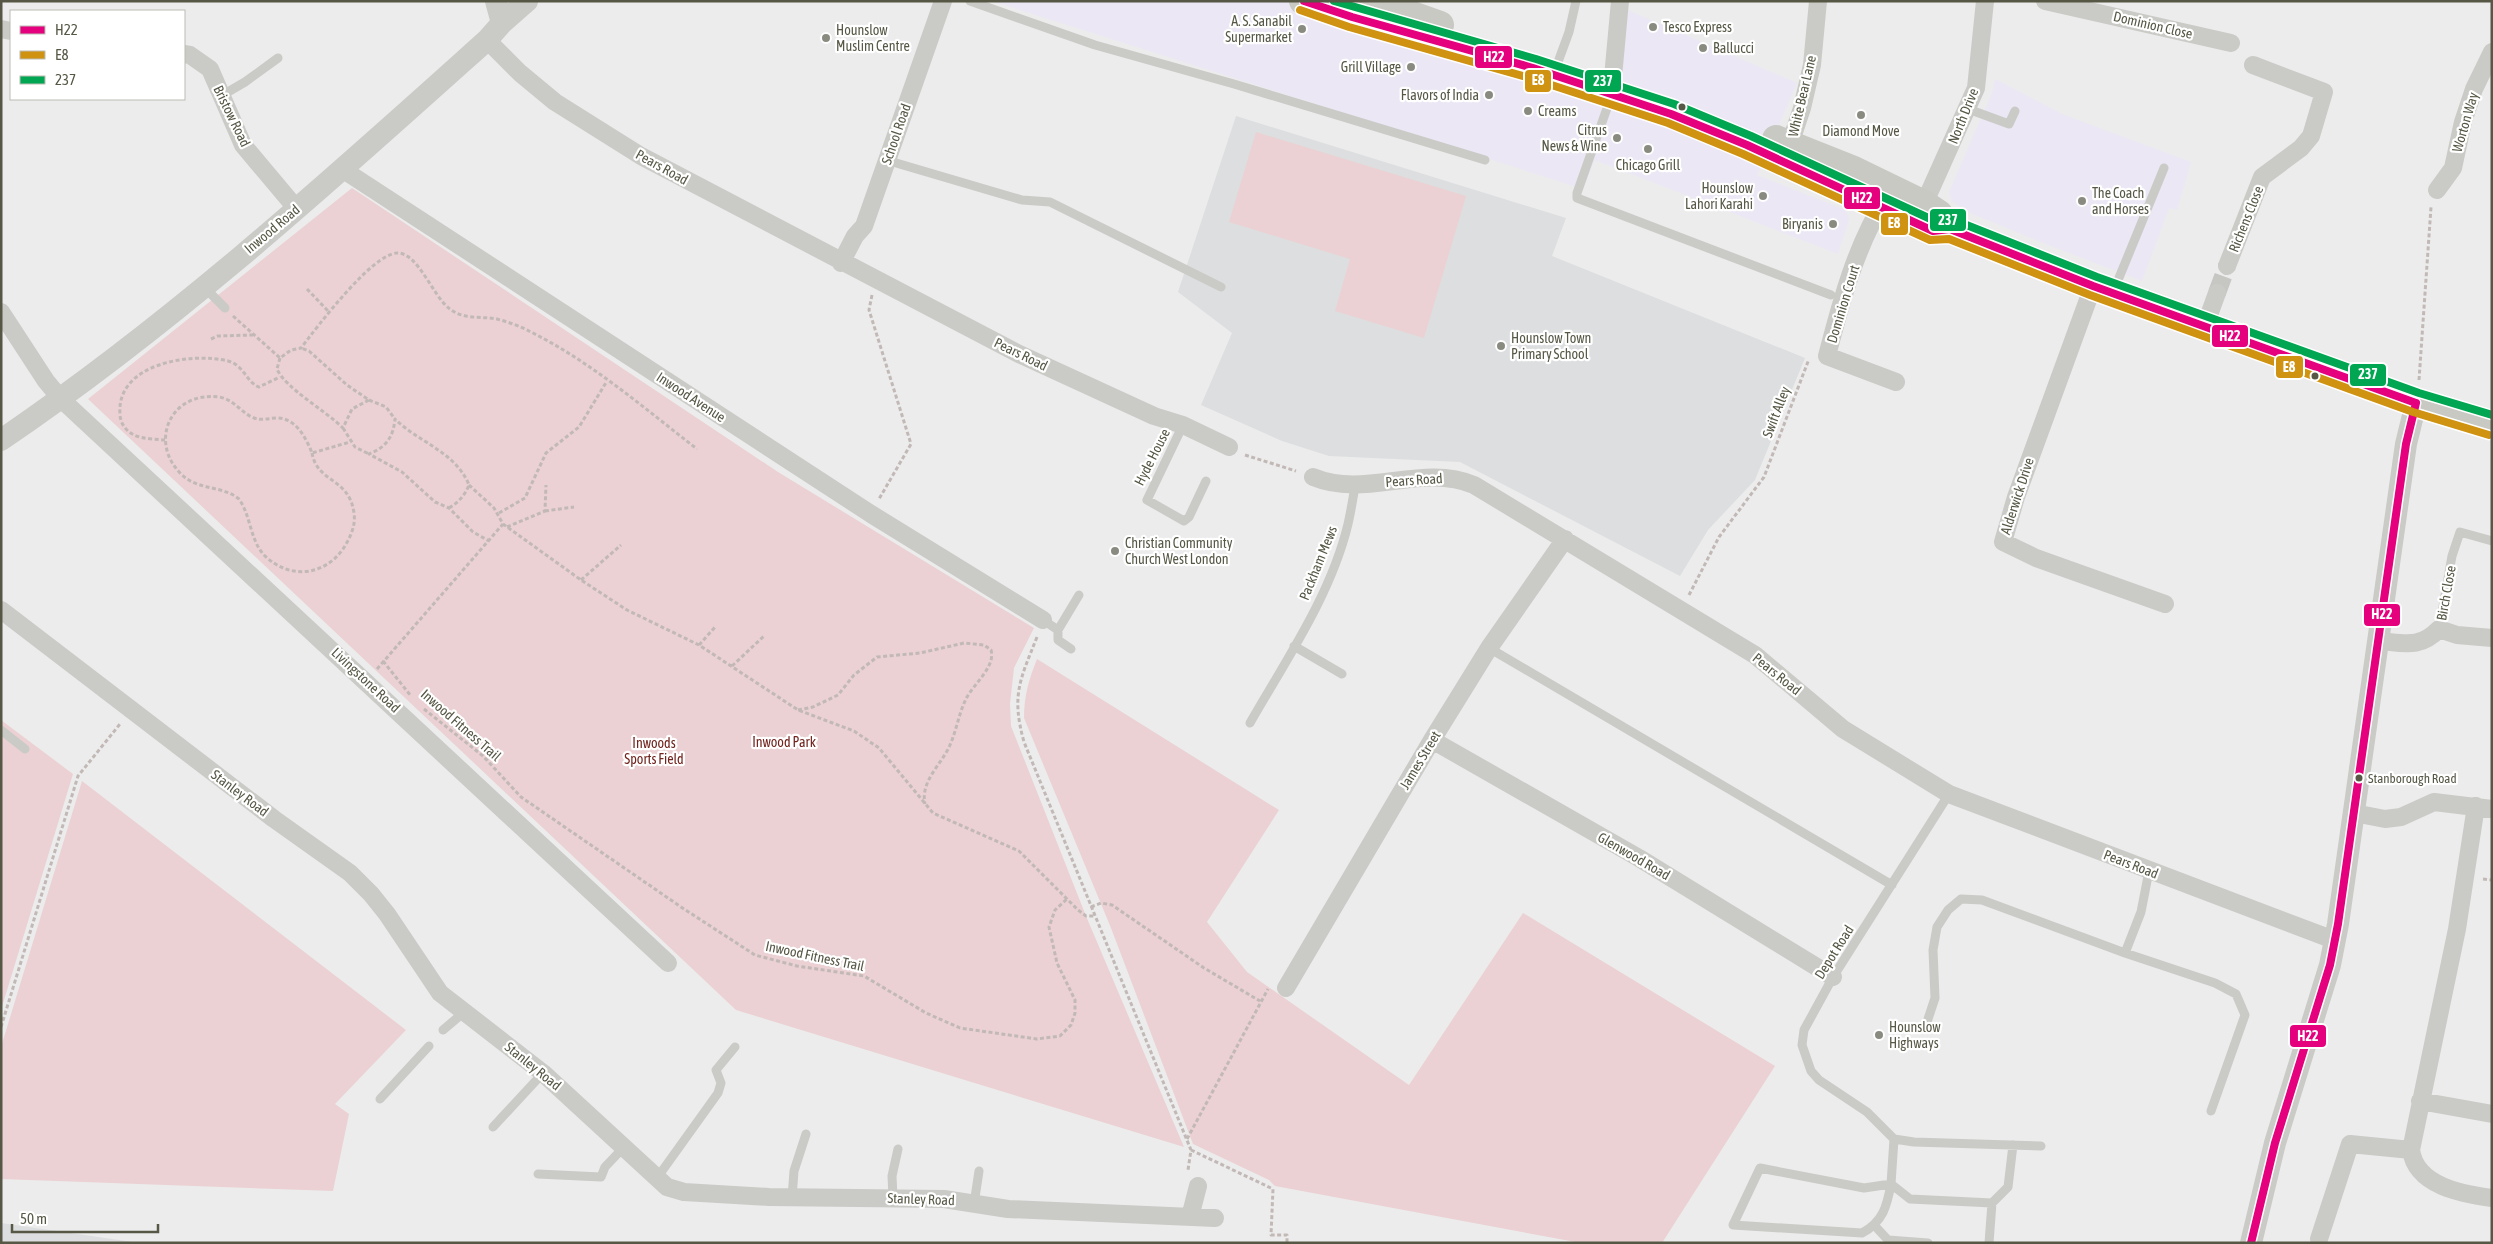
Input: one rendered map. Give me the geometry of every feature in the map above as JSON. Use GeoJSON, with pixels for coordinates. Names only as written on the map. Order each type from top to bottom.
{"type":"FeatureCollection","features":[{"type":"Feature","properties":{"kind":"main road"},"geometry":{"type":"LineString","coordinates":[[1304,1],[1354,19],[1382,9],[1556,68],[1695,106],[1919,214],[1933,232],[1950,229],[2103,289],[2416,403],[2492,425]]}},
{"type":"Feature","properties":{"kind":"street","name":"Inwood Road"},"geometry":{"type":"LineString","coordinates":[[1,440],[61,399],[204,287],[342,169],[487,40],[499,12],[527,1]]}},
{"type":"Feature","properties":{"kind":"street","name":"School Road"},"geometry":{"type":"LineString","coordinates":[[841,263],[855,236],[864,226],[943,1]]}},
{"type":"Feature","properties":{"kind":"street"},"geometry":{"type":"LineString","coordinates":[[1613,85],[1620,1]]}},
{"type":"Feature","properties":{"kind":"street","name":"White Bear Lane"},"geometry":{"type":"LineString","coordinates":[[1787,152],[1812,65],[1818,1]]}},
{"type":"Feature","properties":{"kind":"street","name":"North Drive"},"geometry":{"type":"LineString","coordinates":[[1919,214],[1976,88],[1985,1]]}},
{"type":"Feature","properties":{"kind":"street","name":"Dominion Close"},"geometry":{"type":"LineString","coordinates":[[2045,1],[2231,43]]}},
{"type":"Feature","properties":{"kind":"street","name":"Pears Road"},"geometry":{"type":"LineString","coordinates":[[487,40],[520,74],[555,102],[641,156],[841,263],[1019,354],[1154,416],[1184,425],[1229,447]]}},
{"type":"Feature","properties":{"kind":"street","name":"Worton Way"},"geometry":{"type":"LineString","coordinates":[[2436,190],[2453,168],[2468,105],[2492,52]]}},
{"type":"Feature","properties":{"kind":"street","name":"Bristow Road"},"geometry":{"type":"LineString","coordinates":[[185,54],[190,55],[210,69],[243,145],[296,208]]}},
{"type":"Feature","properties":{"kind":"street","name":"Richens Close"},"geometry":{"type":"LineString","coordinates":[[2227,266],[2262,177],[2301,148],[2311,136],[2324,92],[2253,65]]}},
{"type":"Feature","properties":{"kind":"street","name":"Inwood Avenue"},"geometry":{"type":"LineString","coordinates":[[342,169],[871,514],[1050,625]]}},
{"type":"Feature","properties":{"kind":"street","name":"Dominion Court"},"geometry":{"type":"LineString","coordinates":[[1887,198],[1864,241],[1840,306],[1828,356],[1896,382]]}},
{"type":"Feature","properties":{"kind":"street","name":"Alderwick Drive"},"geometry":{"type":"LineString","coordinates":[[2103,289],[2022,479],[2003,542],[2036,558],[2166,604]]}},
{"type":"Feature","properties":{"kind":"street"},"geometry":{"type":"LineString","coordinates":[[2205,326],[2217,293]]}},
{"type":"Feature","properties":{"kind":"street","name":"Livingstone Road"},"geometry":{"type":"LineString","coordinates":[[1,312],[46,381],[61,399],[366,680],[668,963]]}},
{"type":"Feature","properties":{"kind":"street"},"geometry":{"type":"LineString","coordinates":[[2251,1243],[2275,1143],[2325,983],[2334,940],[2379,641],[2406,444],[2416,403]]}},
{"type":"Feature","properties":{"kind":"street","name":"Pears Road"},"geometry":{"type":"LineString","coordinates":[[1314,477],[1330,484],[1355,486],[1424,476],[1458,478],[1474,485],[1755,655],[1843,729],[1950,794],[2334,940]]}},
{"type":"Feature","properties":{"kind":"street","name":"James Street"},"geometry":{"type":"LineString","coordinates":[[1286,988],[1432,740],[1489,648],[1565,539]]}},
{"type":"Feature","properties":{"kind":"street","name":"Stanley Road"},"geometry":{"type":"LineString","coordinates":[[1,610],[130,710],[350,873],[371,894],[387,914],[440,993],[463,1013],[544,1072],[667,1187],[684,1192],[792,1198],[944,1199],[1044,1211],[1215,1218]]}},
{"type":"Feature","properties":{"kind":"street","name":"Birch Close"},"geometry":{"type":"LineString","coordinates":[[2379,641],[2417,644],[2429,640],[2439,629],[2457,635],[2492,638]]}},
{"type":"Feature","properties":{"kind":"street","name":"Glenwood Road"},"geometry":{"type":"LineString","coordinates":[[1432,740],[1639,858],[1833,977]]}},
{"type":"Feature","properties":{"kind":"street"},"geometry":{"type":"LineString","coordinates":[[2354,813],[2385,819],[2401,817],[2434,802],[2484,808],[2410,1150],[2412,1158],[2427,1179],[2466,1195],[2492,1198]]}},
{"type":"Feature","properties":{"kind":"street"},"geometry":{"type":"LineString","coordinates":[[2420,1101],[2492,1114]]}},
{"type":"Feature","properties":{"kind":"street"},"geometry":{"type":"LineString","coordinates":[[2319,1239],[2350,1144],[2410,1150]]}},
{"type":"Feature","properties":{"kind":"street"},"geometry":{"type":"LineString","coordinates":[[1190,1217],[1198,1186]]}},
{"type":"Feature","properties":{"kind":"lane"},"geometry":{"type":"LineString","coordinates":[[970,1],[1095,45],[1234,84],[1485,160]]}},
{"type":"Feature","properties":{"kind":"lane"},"geometry":{"type":"LineString","coordinates":[[1556,68],[1569,32],[1576,1]]}},
{"type":"Feature","properties":{"kind":"lane"},"geometry":{"type":"LineString","coordinates":[[221,96],[245,82],[278,58]]}},
{"type":"Feature","properties":{"kind":"lane"},"geometry":{"type":"LineString","coordinates":[[1613,85],[1576,193],[1577,198],[1831,295]]}},
{"type":"Feature","properties":{"kind":"lane"},"geometry":{"type":"LineString","coordinates":[[1968,109],[2009,124],[2015,111]]}},
{"type":"Feature","properties":{"kind":"lane"},"geometry":{"type":"LineString","coordinates":[[886,160],[1022,200],[1050,202],[1221,287]]}},
{"type":"Feature","properties":{"kind":"lane"},"geometry":{"type":"LineString","coordinates":[[2103,289],[2164,168]]}},
{"type":"Feature","properties":{"kind":"lane"},"geometry":{"type":"LineString","coordinates":[[204,287],[225,308]]}},
{"type":"Feature","properties":{"kind":"lane","name":"Hyde House"},"geometry":{"type":"LineString","coordinates":[[1184,425],[1147,500],[1184,522],[1189,517],[1206,480]]}},
{"type":"Feature","properties":{"kind":"lane","name":"Packham Mews"},"geometry":{"type":"LineString","coordinates":[[1250,723],[1294,646],[1330,575],[1348,523],[1355,486]]}},
{"type":"Feature","properties":{"kind":"lane","name":"Birch Close"},"geometry":{"type":"LineString","coordinates":[[2439,629],[2452,556],[2460,532],[2492,541]]}},
{"type":"Feature","properties":{"kind":"lane"},"geometry":{"type":"LineString","coordinates":[[1070,649],[1058,640],[1050,625],[1079,595]]}},
{"type":"Feature","properties":{"kind":"lane"},"geometry":{"type":"LineString","coordinates":[[1294,646],[1342,674]]}},
{"type":"Feature","properties":{"kind":"lane"},"geometry":{"type":"LineString","coordinates":[[1489,648],[1892,885]]}},
{"type":"Feature","properties":{"kind":"lane"},"geometry":{"type":"LineString","coordinates":[[1,730],[25,749]]}},
{"type":"Feature","properties":{"kind":"lane","name":"Depot Road"},"geometry":{"type":"LineString","coordinates":[[1894,1139],[1867,1112],[1819,1080],[1805,1058],[1802,1045],[1804,1030],[1833,977],[1950,794]]}},
{"type":"Feature","properties":{"kind":"lane"},"geometry":{"type":"LineString","coordinates":[[2126,953],[2142,912],[2149,871]]}},
{"type":"Feature","properties":{"kind":"lane"},"geometry":{"type":"LineString","coordinates":[[1927,1022],[1935,998],[1933,950],[1937,927],[1948,910],[1961,899],[1982,900],[2126,953],[2215,982],[2236,994],[2245,1016],[2211,1111]]}},
{"type":"Feature","properties":{"kind":"lane"},"geometry":{"type":"LineString","coordinates":[[443,1030],[463,1013]]}},
{"type":"Feature","properties":{"kind":"lane"},"geometry":{"type":"LineString","coordinates":[[380,1099],[429,1046]]}},
{"type":"Feature","properties":{"kind":"lane"},"geometry":{"type":"LineString","coordinates":[[657,1178],[718,1093],[721,1083],[716,1070],[735,1047]]}},
{"type":"Feature","properties":{"kind":"lane"},"geometry":{"type":"LineString","coordinates":[[492,1127],[544,1072]]}},
{"type":"Feature","properties":{"kind":"lane"},"geometry":{"type":"LineString","coordinates":[[792,1198],[794,1171],[806,1134]]}},
{"type":"Feature","properties":{"kind":"lane"},"geometry":{"type":"LineString","coordinates":[[1992,1203],[1910,1199],[1891,1184],[1864,1188],[1760,1168],[1733,1225],[1862,1233],[1875,1226],[1886,1210],[1891,1184],[1894,1139],[1914,1142],[2042,1146]]}},
{"type":"Feature","properties":{"kind":"lane"},"geometry":{"type":"LineString","coordinates":[[1989,1243],[1992,1203],[2008,1187],[2013,1145]]}},
{"type":"Feature","properties":{"kind":"lane"},"geometry":{"type":"LineString","coordinates":[[538,1174],[601,1177],[605,1167],[624,1147]]}},
{"type":"Feature","properties":{"kind":"lane"},"geometry":{"type":"LineString","coordinates":[[892,1198],[892,1176],[898,1149]]}},
{"type":"Feature","properties":{"kind":"lane"},"geometry":{"type":"LineString","coordinates":[[974,1204],[979,1171]]}},
{"type":"Feature","properties":{"kind":"lane"},"geometry":{"type":"LineString","coordinates":[[1875,1226],[1888,1240],[1928,1243]]}},
{"type":"Feature","properties":{"kind":"path"},"geometry":{"type":"LineString","coordinates":[[2416,403],[2432,204],[2436,190]]}},
{"type":"Feature","properties":{"kind":"path"},"geometry":{"type":"LineString","coordinates":[[301,348],[329,312],[366,273],[388,256],[400,253],[410,257],[416,263],[434,294],[450,310],[469,318],[497,319],[527,329],[554,344],[607,381],[697,449]]}},
{"type":"Feature","properties":{"kind":"path"},"geometry":{"type":"LineString","coordinates":[[871,514],[911,444],[869,310],[875,280]]}},
{"type":"Feature","properties":{"kind":"path"},"geometry":{"type":"LineString","coordinates":[[307,289],[329,312]]}},
{"type":"Feature","properties":{"kind":"path"},"geometry":{"type":"LineString","coordinates":[[225,308],[280,358]]}},
{"type":"Feature","properties":{"kind":"path"},"geometry":{"type":"LineString","coordinates":[[211,339],[218,336],[254,335]]}},
{"type":"Feature","properties":{"kind":"path"},"geometry":{"type":"LineString","coordinates":[[489,541],[473,532],[449,508],[435,502],[402,472],[360,451],[350,442],[343,428],[328,414],[280,377],[277,364],[280,358],[291,350],[301,348],[309,351],[347,385],[369,400],[386,407],[405,429],[457,465],[469,485],[489,501],[499,513],[503,524],[507,527],[627,610],[699,645],[798,710],[854,731],[869,740],[879,748],[926,806],[942,817],[1019,851],[1086,916],[1095,916]]}},
{"type":"Feature","properties":{"kind":"path","name":"Swift Alley"},"geometry":{"type":"LineString","coordinates":[[1681,609],[1719,537],[1764,477],[1810,356]]}},
{"type":"Feature","properties":{"kind":"path"},"geometry":{"type":"LineString","coordinates":[[165,440],[134,435],[126,429],[120,416],[122,397],[127,388],[145,371],[159,364],[191,357],[210,358],[236,364],[254,385],[259,387],[280,377]]}},
{"type":"Feature","properties":{"kind":"path"},"geometry":{"type":"LineString","coordinates":[[499,513],[525,498],[546,452],[579,427],[607,381]]}},
{"type":"Feature","properties":{"kind":"path"},"geometry":{"type":"LineString","coordinates":[[220,397],[231,401],[257,419],[276,418],[289,421],[302,432],[312,453],[315,467],[348,494],[354,514],[353,528],[348,541],[328,565],[316,571],[302,573],[285,569],[265,556],[252,534],[239,500],[220,489],[192,484],[171,461],[165,440],[168,423],[180,407],[196,398],[220,397]]}},
{"type":"Feature","properties":{"kind":"path"},"geometry":{"type":"LineString","coordinates":[[343,428],[352,409],[369,400]]}},
{"type":"Feature","properties":{"kind":"path"},"geometry":{"type":"LineString","coordinates":[[369,454],[379,450],[388,442],[394,432],[395,419]]}},
{"type":"Feature","properties":{"kind":"path"},"geometry":{"type":"LineString","coordinates":[[312,453],[350,442]]}},
{"type":"Feature","properties":{"kind":"path"},"geometry":{"type":"LineString","coordinates":[[1229,447],[1314,477]]}},
{"type":"Feature","properties":{"kind":"path"},"geometry":{"type":"LineString","coordinates":[[449,508],[461,499],[469,485]]}},
{"type":"Feature","properties":{"kind":"path"},"geometry":{"type":"LineString","coordinates":[[545,511],[546,485]]}},
{"type":"Feature","properties":{"kind":"path"},"geometry":{"type":"LineString","coordinates":[[507,527],[545,511],[574,507]]}},
{"type":"Feature","properties":{"kind":"path"},"geometry":{"type":"LineString","coordinates":[[366,680],[470,559],[503,524]]}},
{"type":"Feature","properties":{"kind":"path"},"geometry":{"type":"LineString","coordinates":[[581,580],[621,545]]}},
{"type":"Feature","properties":{"kind":"path"},"geometry":{"type":"LineString","coordinates":[[1050,625],[1020,678],[1016,696],[1018,720],[1024,742],[1191,1150],[1273,1189],[1271,1234],[1287,1236],[1287,1243]]}},
{"type":"Feature","properties":{"kind":"path"},"geometry":{"type":"LineString","coordinates":[[699,645],[716,626]]}},
{"type":"Feature","properties":{"kind":"path"},"geometry":{"type":"LineString","coordinates":[[732,666],[764,636]]}},
{"type":"Feature","properties":{"kind":"path"},"geometry":{"type":"LineString","coordinates":[[798,710],[813,707],[838,695],[854,675],[877,657],[920,653],[964,643],[984,645],[991,650],[992,655],[988,667],[967,697],[949,747],[929,778],[924,794],[926,806]]}},
{"type":"Feature","properties":{"kind":"path","name":"Inwood Fitness Trail"},"geometry":{"type":"LineString","coordinates":[[383,662],[412,698]]}},
{"type":"Feature","properties":{"kind":"path","name":"Inwood Fitness Trail"},"geometry":{"type":"LineString","coordinates":[[419,704],[466,741],[521,797],[755,955],[797,966],[864,976],[926,1014],[960,1028],[1037,1039],[1060,1036],[1071,1025],[1075,1013],[1075,1000],[1056,963],[1049,927],[1055,910],[1067,899]]}},
{"type":"Feature","properties":{"kind":"path"},"geometry":{"type":"LineString","coordinates":[[1,1027],[78,776],[130,710]]}},
{"type":"Feature","properties":{"kind":"path"},"geometry":{"type":"LineString","coordinates":[[1091,907],[1101,903],[1112,906],[1204,968],[1260,1001]]}},
{"type":"Feature","properties":{"kind":"path"},"geometry":{"type":"LineString","coordinates":[[1186,1139],[1260,1001],[1274,980],[1286,988]]}},
{"type":"Feature","properties":{"kind":"shaded area"},"geometry":{"type":"Polygon","coordinates":[[[992,1],[1371,1],[1599,95],[1623,8],[1797,83],[1757,175],[1846,210],[1849,219],[1838,254],[1595,160],[1583,189],[992,1]]]}},
{"type":"Feature","properties":{"kind":"shaded area"},"geometry":{"type":"Polygon","coordinates":[[[1995,79],[2062,114],[2191,162],[2177,210],[2169,208],[2142,281],[1968,212],[1952,201],[1949,192],[1992,93],[1995,79]]]}},
{"type":"Feature","properties":{"kind":"shaded area","name":"Hounslow Town Primary School"},"geometry":{"type":"Polygon","coordinates":[[[1236,116],[1566,218],[1552,256],[1805,358],[1755,480],[1708,530],[1680,576],[1460,462],[1329,456],[1282,441],[1201,405],[1232,333],[1178,292],[1236,116]]]}},
{"type":"Feature","properties":{"kind":"shaded area"},"geometry":{"type":"Polygon","coordinates":[[[1,1223],[140,1243],[1,1243],[1,1223]]]}},
{"type":"Feature","properties":{"kind":"green space"},"geometry":{"type":"Polygon","coordinates":[[[1256,132],[1466,196],[1424,338],[1335,311],[1350,259],[1229,222],[1256,132]]]}},
{"type":"Feature","properties":{"kind":"green space","name":"Inwood Park"},"geometry":{"type":"Polygon","coordinates":[[[352,188],[778,472],[1034,628],[1014,668],[1010,704],[1011,726],[1086,916],[1184,1147],[736,1010],[88,399],[352,188]]]}},
{"type":"Feature","properties":{"kind":"green space"},"geometry":{"type":"Polygon","coordinates":[[[1037,659],[1279,810],[1207,922],[1247,972],[1409,1085],[1523,913],[1775,1066],[1662,1243],[1581,1243],[1275,1186],[1269,1180],[1193,1144],[1111,928],[1024,718],[1028,688],[1037,659]]]}},
{"type":"Feature","properties":{"kind":"green space"},"geometry":{"type":"Polygon","coordinates":[[[1,720],[73,774],[1,1010],[1,720]]]}},
{"type":"Feature","properties":{"kind":"green space"},"geometry":{"type":"Polygon","coordinates":[[[82,781],[406,1030],[335,1104],[349,1114],[333,1191],[1,1179],[1,1047],[82,781]]]}},
{"type":"Feature","properties":{"kind":"tunnel"},"geometry":{"type":"LineString","coordinates":[[2217,293],[2227,266]]}},
{"type":"Feature","properties":{"kind":"transit line","name":"H22"},"geometry":{"type":"LineString","coordinates":[[1304,1],[1352,17],[1533,68],[1671,114],[1747,145],[1933,231],[1950,229],[2093,286],[2416,403]]}},
{"type":"Feature","properties":{"kind":"transit line","name":"237"},"geometry":{"type":"LineString","coordinates":[[1334,1],[1536,59],[1674,104],[1751,136],[1935,221],[1954,220],[2097,277],[2419,393],[2492,415]]}},
{"type":"Feature","properties":{"kind":"transit line","name":"E8"},"geometry":{"type":"LineString","coordinates":[[1300,10],[1349,27],[1530,78],[1668,123],[1743,154],[1930,240],[1949,239],[2090,295],[2413,412],[2489,435]]}},
{"type":"Feature","properties":{"kind":"transit line","name":"H22"},"geometry":{"type":"LineString","coordinates":[[2251,1243],[2275,1143],[2330,965],[2338,924],[2406,444],[2416,403]]}},
{"type":"Feature","properties":{"kind":"place","name":"Tesco Express"},"geometry":{"type":"Point","coordinates":[1653,27]}},
{"type":"Feature","properties":{"kind":"place","name":"A. S. Sanabil Supermarket"},"geometry":{"type":"Point","coordinates":[1302,29]}},
{"type":"Feature","properties":{"kind":"place","name":"Hounslow Muslim Centre"},"geometry":{"type":"Point","coordinates":[826,38]}},
{"type":"Feature","properties":{"kind":"place","name":"Ballucci"},"geometry":{"type":"Point","coordinates":[1703,48]}},
{"type":"Feature","properties":{"kind":"place","name":"Grill Village"},"geometry":{"type":"Point","coordinates":[1411,67]}},
{"type":"Feature","properties":{"kind":"place","name":"Flavors of India"},"geometry":{"type":"Point","coordinates":[1489,95]}},
{"type":"Feature","properties":{"kind":"place","name":"Creams"},"geometry":{"type":"Point","coordinates":[1528,111]}},
{"type":"Feature","properties":{"kind":"place","name":"Diamond Move"},"geometry":{"type":"Point","coordinates":[1861,115]}},
{"type":"Feature","properties":{"kind":"place","name":"Citrus News & Wine"},"geometry":{"type":"Point","coordinates":[1617,138]}},
{"type":"Feature","properties":{"kind":"place","name":"Chicago Grill"},"geometry":{"type":"Point","coordinates":[1648,149]}},
{"type":"Feature","properties":{"kind":"place","name":"Hounslow Lahori Karahi"},"geometry":{"type":"Point","coordinates":[1763,196]}},
{"type":"Feature","properties":{"kind":"place","name":"The Coach and Horses"},"geometry":{"type":"Point","coordinates":[2082,201]}},
{"type":"Feature","properties":{"kind":"place","name":"Biryanis"},"geometry":{"type":"Point","coordinates":[1833,224]}},
{"type":"Feature","properties":{"kind":"place","name":"Hounslow Town Primary School"},"geometry":{"type":"Point","coordinates":[1501,346]}},
{"type":"Feature","properties":{"kind":"place","name":"Christian Community Church West London"},"geometry":{"type":"Point","coordinates":[1115,551]}},
{"type":"Feature","properties":{"kind":"place","name":"Stanborough Road"},"geometry":{"type":"Point","coordinates":[2359,778]}},
{"type":"Feature","properties":{"kind":"place","name":"Hounslow Highways"},"geometry":{"type":"Point","coordinates":[1879,1035]}},
{"type":"Feature","properties":{"kind":"park label","name":"Inwoods Sports Field"},"geometry":{"type":"Point","coordinates":[654,752]}}]}
